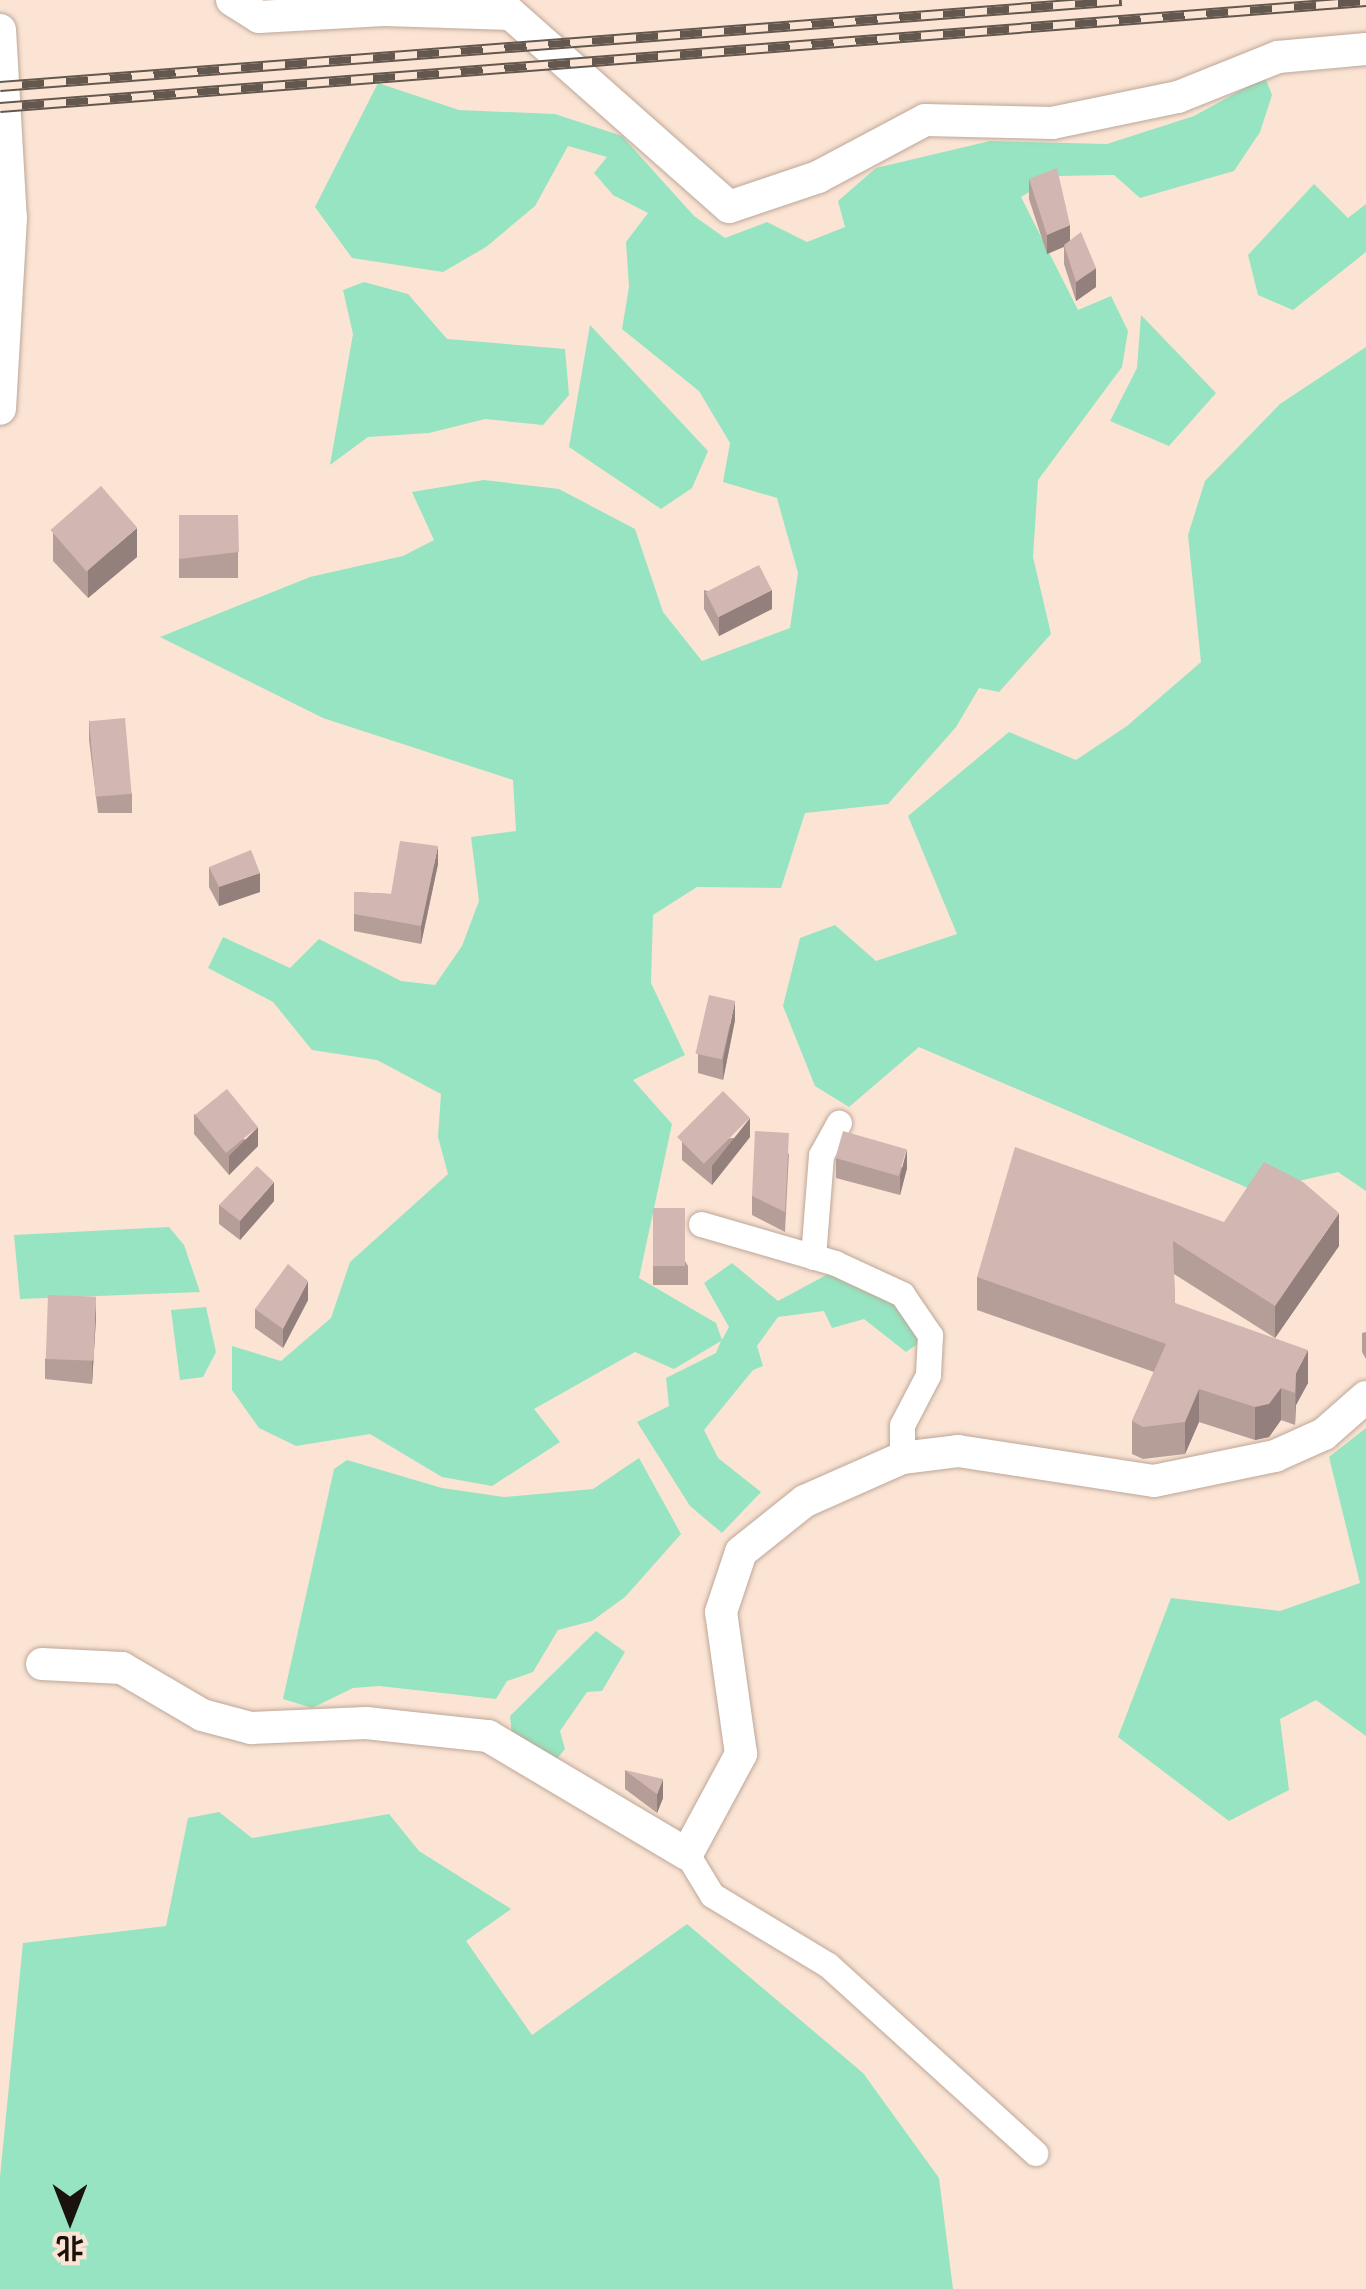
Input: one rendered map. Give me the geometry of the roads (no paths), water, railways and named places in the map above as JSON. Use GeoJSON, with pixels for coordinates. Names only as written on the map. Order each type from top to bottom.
{"type":"FeatureCollection","features":[{"type":"Feature","properties":{"kind":"street"},"geometry":{"type":"LineString","coordinates":[[232,0],[259,18],[384,10],[511,14],[729,207],[818,178],[924,120],[1052,123],[1178,98],[1278,57],[1366,49]]}},
{"type":"Feature","properties":{"kind":"street"},"geometry":{"type":"LineString","coordinates":[[0,30],[11,218],[0,409]]}},
{"type":"Feature","properties":{"kind":"street"},"geometry":{"type":"LineString","coordinates":[[813,1258],[820,1155],[838,1123]]}},
{"type":"Feature","properties":{"kind":"street"},"geometry":{"type":"LineString","coordinates":[[701,1224],[813,1258],[902,1294],[930,1335],[928,1374],[902,1425],[902,1458]]}},
{"type":"Feature","properties":{"kind":"street"},"geometry":{"type":"LineString","coordinates":[[687,1854],[740,1754],[721,1612],[740,1552],[805,1501],[902,1458],[958,1451],[1154,1481],[1275,1456],[1324,1434],[1366,1397]]}},
{"type":"Feature","properties":{"kind":"street"},"geometry":{"type":"LineString","coordinates":[[42,1664],[122,1668],[202,1715],[252,1728],[366,1723],[488,1736],[687,1854],[712,1895],[828,1965],[1035,2153]]}},
{"type":"Feature","properties":{"kind":"railway"},"geometry":{"type":"LineString","coordinates":[[0,86],[1122,0]]}},
{"type":"Feature","properties":{"kind":"railway"},"geometry":{"type":"LineString","coordinates":[[0,107],[1366,1]]}}]}
